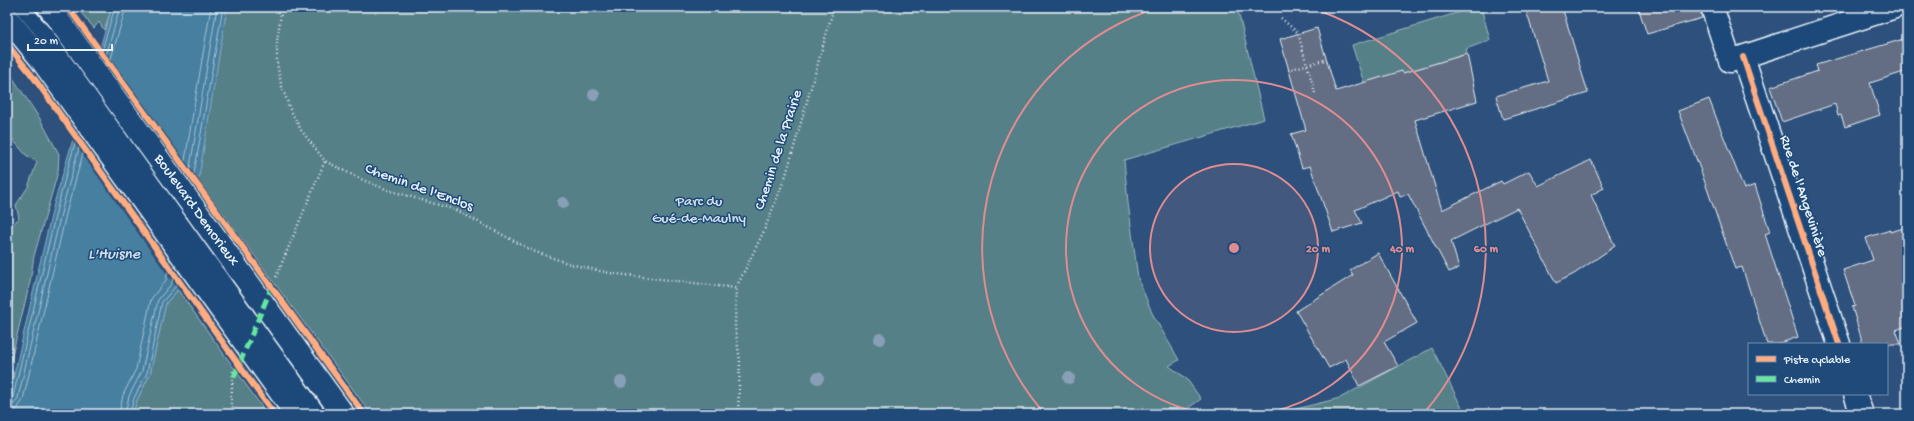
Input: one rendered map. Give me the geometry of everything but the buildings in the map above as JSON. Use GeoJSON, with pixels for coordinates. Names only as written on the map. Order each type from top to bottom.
{"type":"FeatureCollection","features":[{"type":"Feature","properties":{"kind":"main road","name":"Rue de l'Angevinière"},"geometry":{"type":"LineString","coordinates":[[1712,7],[1736,59],[1839,343]]}},
{"type":"Feature","properties":{"kind":"main road"},"geometry":{"type":"LineString","coordinates":[[1736,59],[1895,7]]}},
{"type":"Feature","properties":{"kind":"main road","name":"Boulevard Demorieux"},"geometry":{"type":"LineString","coordinates":[[51,9],[343,414]]}},
{"type":"Feature","properties":{"kind":"main road"},"geometry":{"type":"LineString","coordinates":[[7,18],[40,58],[270,380],[296,414]]}},
{"type":"Feature","properties":{"kind":"main road"},"geometry":{"type":"LineString","coordinates":[[1855,395],[1862,414]]}},
{"type":"Feature","properties":{"kind":"lane"},"geometry":{"type":"LineString","coordinates":[[22,7],[46,36],[318,414]]}},
{"type":"Feature","properties":{"kind":"path"},"geometry":{"type":"LineString","coordinates":[[1281,18],[1298,33],[1315,93]]}},
{"type":"Feature","properties":{"kind":"path"},"geometry":{"type":"LineString","coordinates":[[1288,70],[1326,59]]}},
{"type":"Feature","properties":{"kind":"path"},"geometry":{"type":"LineString","coordinates":[[274,283],[325,161]]}},
{"type":"Feature","properties":{"kind":"path"},"geometry":{"type":"LineString","coordinates":[[234,377],[231,404],[236,414]]}},
{"type":"Feature","properties":{"kind":"green space"},"geometry":{"type":"Polygon","coordinates":[[[76,7],[112,7],[104,30],[99,22],[94,28],[76,7]]]}},
{"type":"Feature","properties":{"kind":"green space","name":"Parc du Gué-de-Maulny"},"geometry":{"type":"Polygon","coordinates":[[[227,7],[1237,7],[1264,119],[1124,160],[1138,278],[1152,313],[1179,360],[1169,366],[1186,378],[1201,399],[1180,414],[371,414],[197,178],[227,7]]]}},
{"type":"Feature","properties":{"kind":"green space"},"geometry":{"type":"Polygon","coordinates":[[[1476,7],[1481,7],[1490,40],[1466,49],[1467,54],[1364,83],[1352,45],[1476,7]]]}},
{"type":"Feature","properties":{"kind":"green space"},"geometry":{"type":"Polygon","coordinates":[[[7,69],[40,119],[59,154],[58,172],[34,256],[30,282],[9,368],[14,374],[7,405],[7,231],[19,218],[16,205],[28,187],[37,162],[26,155],[7,133],[7,69]]]}},
{"type":"Feature","properties":{"kind":"green space"},"geometry":{"type":"Polygon","coordinates":[[[178,290],[267,414],[133,414],[137,400],[150,374],[166,303],[178,290]]]}},
{"type":"Feature","properties":{"kind":"green space"},"geometry":{"type":"Polygon","coordinates":[[[1432,348],[1465,414],[1276,414],[1340,398],[1432,348]]]}},
{"type":"Feature","properties":{"kind":"water","name":"L'Huisne"},"geometry":{"type":"Polygon","coordinates":[[[112,7],[227,7],[181,286],[166,303],[150,374],[137,400],[133,414],[7,414],[9,396],[53,207],[112,7]]]}},
{"type":"Feature","properties":{"kind":"pier"},"geometry":{"type":"Polygon","coordinates":[[[98,43],[199,180],[183,287],[179,291],[70,137],[98,43]]]}},
{"type":"Feature","properties":{"kind":"marked path"},"geometry":{"type":"LineString","coordinates":[[234,377],[272,286]]}},
{"type":"Feature","properties":{"kind":"cycle path"},"geometry":{"type":"LineString","coordinates":[[68,7],[364,414]]}},
{"type":"Feature","properties":{"kind":"cycle path"},"geometry":{"type":"LineString","coordinates":[[7,44],[34,78],[274,414]]}},
{"type":"Feature","properties":{"kind":"cycle path"},"geometry":{"type":"LineString","coordinates":[[1743,57],[1839,343]]}}]}
